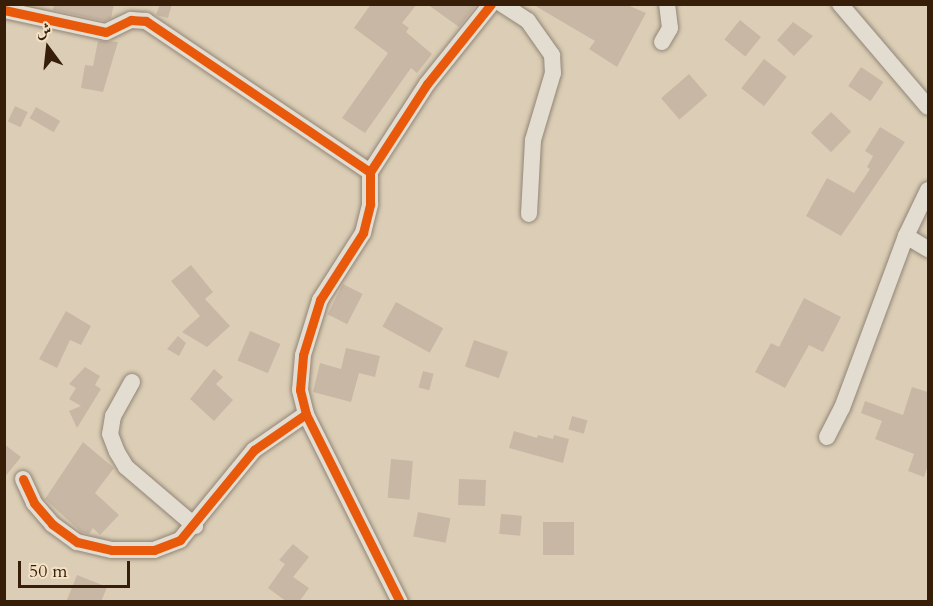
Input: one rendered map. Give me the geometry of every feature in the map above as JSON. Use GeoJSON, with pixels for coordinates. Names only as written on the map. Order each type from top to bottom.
{"type":"FeatureCollection","features":[{"type":"Feature","properties":{"kind":"street"},"geometry":{"type":"LineString","coordinates":[[400,602],[306,414],[300,390],[310,325],[320,300],[363,233],[370,204],[370,172],[427,84],[491,4]]}},
{"type":"Feature","properties":{"kind":"street"},"geometry":{"type":"LineString","coordinates":[[502,4],[528,21],[552,55],[553,73],[533,140],[529,214]]}},
{"type":"Feature","properties":{"kind":"street"},"geometry":{"type":"LineString","coordinates":[[662,42],[670,28],[667,4]]}},
{"type":"Feature","properties":{"kind":"street"},"geometry":{"type":"LineString","coordinates":[[840,4],[928,107]]}},
{"type":"Feature","properties":{"kind":"street"},"geometry":{"type":"LineString","coordinates":[[4,10],[106,32],[131,20],[146,21],[370,172]]}},
{"type":"Feature","properties":{"kind":"street"},"geometry":{"type":"LineString","coordinates":[[827,437],[842,408],[906,236],[928,190]]}},
{"type":"Feature","properties":{"kind":"street"},"geometry":{"type":"LineString","coordinates":[[906,236],[928,249]]}},
{"type":"Feature","properties":{"kind":"street"},"geometry":{"type":"LineString","coordinates":[[132,382],[113,416],[110,434],[117,452],[126,467],[195,526]]}},
{"type":"Feature","properties":{"kind":"street"},"geometry":{"type":"LineString","coordinates":[[23,479],[34,502],[52,524],[78,542],[112,550],[154,550],[180,540],[195,526],[254,450],[306,414]]}},
{"type":"Feature","properties":{"kind":"building"},"geometry":{"type":"Polygon","coordinates":[[[54,4],[114,4],[111,18],[105,21],[53,10],[54,4]]]}},
{"type":"Feature","properties":{"kind":"building"},"geometry":{"type":"Polygon","coordinates":[[[160,4],[172,4],[168,18],[156,15],[160,4]]]}},
{"type":"Feature","properties":{"kind":"building"},"geometry":{"type":"Polygon","coordinates":[[[371,4],[417,4],[402,23],[409,28],[406,32],[432,54],[417,73],[411,68],[365,133],[342,118],[388,53],[354,28],[371,4]]]}},
{"type":"Feature","properties":{"kind":"building"},"geometry":{"type":"Polygon","coordinates":[[[427,4],[477,4],[459,27],[427,4]]]}},
{"type":"Feature","properties":{"kind":"building"},"geometry":{"type":"Polygon","coordinates":[[[532,4],[625,4],[646,13],[617,67],[589,49],[595,41],[532,4]]]}},
{"type":"Feature","properties":{"kind":"building"},"geometry":{"type":"Polygon","coordinates":[[[740,20],[761,37],[745,56],[724,39],[740,20]]]}},
{"type":"Feature","properties":{"kind":"building"},"geometry":{"type":"Polygon","coordinates":[[[793,22],[813,36],[794,56],[777,40],[793,22]]]}},
{"type":"Feature","properties":{"kind":"building"},"geometry":{"type":"Polygon","coordinates":[[[98,41],[118,42],[103,92],[81,88],[85,65],[93,66],[98,41]]]}},
{"type":"Feature","properties":{"kind":"building"},"geometry":{"type":"Polygon","coordinates":[[[764,59],[787,77],[764,106],[741,88],[764,59]]]}},
{"type":"Feature","properties":{"kind":"building"},"geometry":{"type":"Polygon","coordinates":[[[861,67],[883,82],[871,101],[848,86],[861,67]]]}},
{"type":"Feature","properties":{"kind":"building"},"geometry":{"type":"Polygon","coordinates":[[[689,74],[707,95],[679,119],[661,98],[689,74]]]}},
{"type":"Feature","properties":{"kind":"building"},"geometry":{"type":"Polygon","coordinates":[[[15,106],[28,112],[21,127],[8,121],[15,106]]]}},
{"type":"Feature","properties":{"kind":"building"},"geometry":{"type":"Polygon","coordinates":[[[36,107],[60,121],[54,132],[30,118],[36,107]]]}},
{"type":"Feature","properties":{"kind":"building"},"geometry":{"type":"Polygon","coordinates":[[[831,112],[851,131],[831,152],[811,133],[831,112]]]}},
{"type":"Feature","properties":{"kind":"building"},"geometry":{"type":"Polygon","coordinates":[[[880,127],[905,142],[841,236],[806,216],[827,178],[854,193],[870,169],[867,167],[873,156],[865,151],[880,127]]]}},
{"type":"Feature","properties":{"kind":"building"},"geometry":{"type":"Polygon","coordinates":[[[191,265],[213,292],[205,299],[230,326],[207,347],[182,332],[200,316],[171,281],[191,265]]]}},
{"type":"Feature","properties":{"kind":"building"},"geometry":{"type":"Polygon","coordinates":[[[343,284],[363,294],[347,324],[328,314],[343,284]]]}},
{"type":"Feature","properties":{"kind":"building"},"geometry":{"type":"Polygon","coordinates":[[[804,298],[841,317],[823,352],[809,345],[785,388],[755,372],[771,343],[779,347],[804,298]]]}},
{"type":"Feature","properties":{"kind":"building"},"geometry":{"type":"Polygon","coordinates":[[[396,302],[443,328],[430,353],[382,326],[396,302]]]}},
{"type":"Feature","properties":{"kind":"building"},"geometry":{"type":"Polygon","coordinates":[[[66,311],[91,326],[81,345],[70,340],[57,368],[39,359],[66,311]]]}},
{"type":"Feature","properties":{"kind":"building"},"geometry":{"type":"Polygon","coordinates":[[[250,331],[280,344],[268,373],[237,360],[250,331]]]}},
{"type":"Feature","properties":{"kind":"building"},"geometry":{"type":"Polygon","coordinates":[[[178,336],[186,343],[179,356],[167,349],[178,336]]]}},
{"type":"Feature","properties":{"kind":"building"},"geometry":{"type":"Polygon","coordinates":[[[474,340],[508,352],[499,378],[465,366],[474,340]]]}},
{"type":"Feature","properties":{"kind":"building"},"geometry":{"type":"Polygon","coordinates":[[[346,348],[380,356],[375,377],[359,373],[351,402],[313,392],[320,363],[341,369],[346,348]]]}},
{"type":"Feature","properties":{"kind":"building"},"geometry":{"type":"Polygon","coordinates":[[[85,367],[100,376],[95,385],[101,389],[77,428],[69,411],[81,406],[69,399],[76,388],[69,384],[85,367]]]}},
{"type":"Feature","properties":{"kind":"building"},"geometry":{"type":"Polygon","coordinates":[[[214,369],[223,377],[216,384],[233,400],[214,421],[190,399],[214,369]]]}},
{"type":"Feature","properties":{"kind":"building"},"geometry":{"type":"Polygon","coordinates":[[[423,371],[434,374],[429,390],[419,387],[423,371]]]}},
{"type":"Feature","properties":{"kind":"building"},"geometry":{"type":"Polygon","coordinates":[[[912,387],[928,392],[928,465],[924,477],[908,471],[914,454],[875,439],[882,421],[861,413],[865,401],[903,415],[912,387]]]}},
{"type":"Feature","properties":{"kind":"building"},"geometry":{"type":"Polygon","coordinates":[[[572,416],[587,420],[584,434],[568,430],[572,416]]]}},
{"type":"Feature","properties":{"kind":"building"},"geometry":{"type":"Polygon","coordinates":[[[514,431],[537,438],[538,435],[553,439],[554,435],[569,439],[563,463],[509,448],[514,431]]]}},
{"type":"Feature","properties":{"kind":"building"},"geometry":{"type":"Polygon","coordinates":[[[83,442],[114,468],[95,493],[119,515],[100,535],[93,528],[89,534],[81,532],[45,499],[83,442]]]}},
{"type":"Feature","properties":{"kind":"building"},"geometry":{"type":"Polygon","coordinates":[[[4,444],[21,457],[4,478],[4,444]]]}},
{"type":"Feature","properties":{"kind":"building"},"geometry":{"type":"Polygon","coordinates":[[[391,459],[413,461],[410,500],[388,498],[391,459]]]}},
{"type":"Feature","properties":{"kind":"building"},"geometry":{"type":"Polygon","coordinates":[[[459,479],[486,480],[485,506],[458,505],[459,479]]]}},
{"type":"Feature","properties":{"kind":"building"},"geometry":{"type":"Polygon","coordinates":[[[418,512],[450,518],[446,543],[413,537],[418,512]]]}},
{"type":"Feature","properties":{"kind":"building"},"geometry":{"type":"Polygon","coordinates":[[[501,514],[522,516],[520,536],[499,534],[501,514]]]}},
{"type":"Feature","properties":{"kind":"building"},"geometry":{"type":"Polygon","coordinates":[[[543,522],[574,522],[574,555],[543,555],[543,522]]]}},
{"type":"Feature","properties":{"kind":"building"},"geometry":{"type":"Polygon","coordinates":[[[293,544],[309,557],[293,577],[309,588],[299,602],[287,602],[268,588],[285,564],[279,560],[293,544]]]}},
{"type":"Feature","properties":{"kind":"building"},"geometry":{"type":"Polygon","coordinates":[[[77,575],[107,587],[101,602],[66,602],[77,575]]]}},
{"type":"Feature","properties":{"kind":"cycle path"},"geometry":{"type":"LineString","coordinates":[[400,602],[306,414],[300,390],[303,355],[320,300],[363,233],[370,204],[370,172],[427,84],[491,4]]}},
{"type":"Feature","properties":{"kind":"cycle path"},"geometry":{"type":"LineString","coordinates":[[4,10],[106,32],[131,20],[146,21],[370,172]]}},
{"type":"Feature","properties":{"kind":"cycle path"},"geometry":{"type":"LineString","coordinates":[[23,479],[34,503],[52,524],[77,542],[112,550],[154,550],[180,540],[254,450],[306,414]]}}]}
